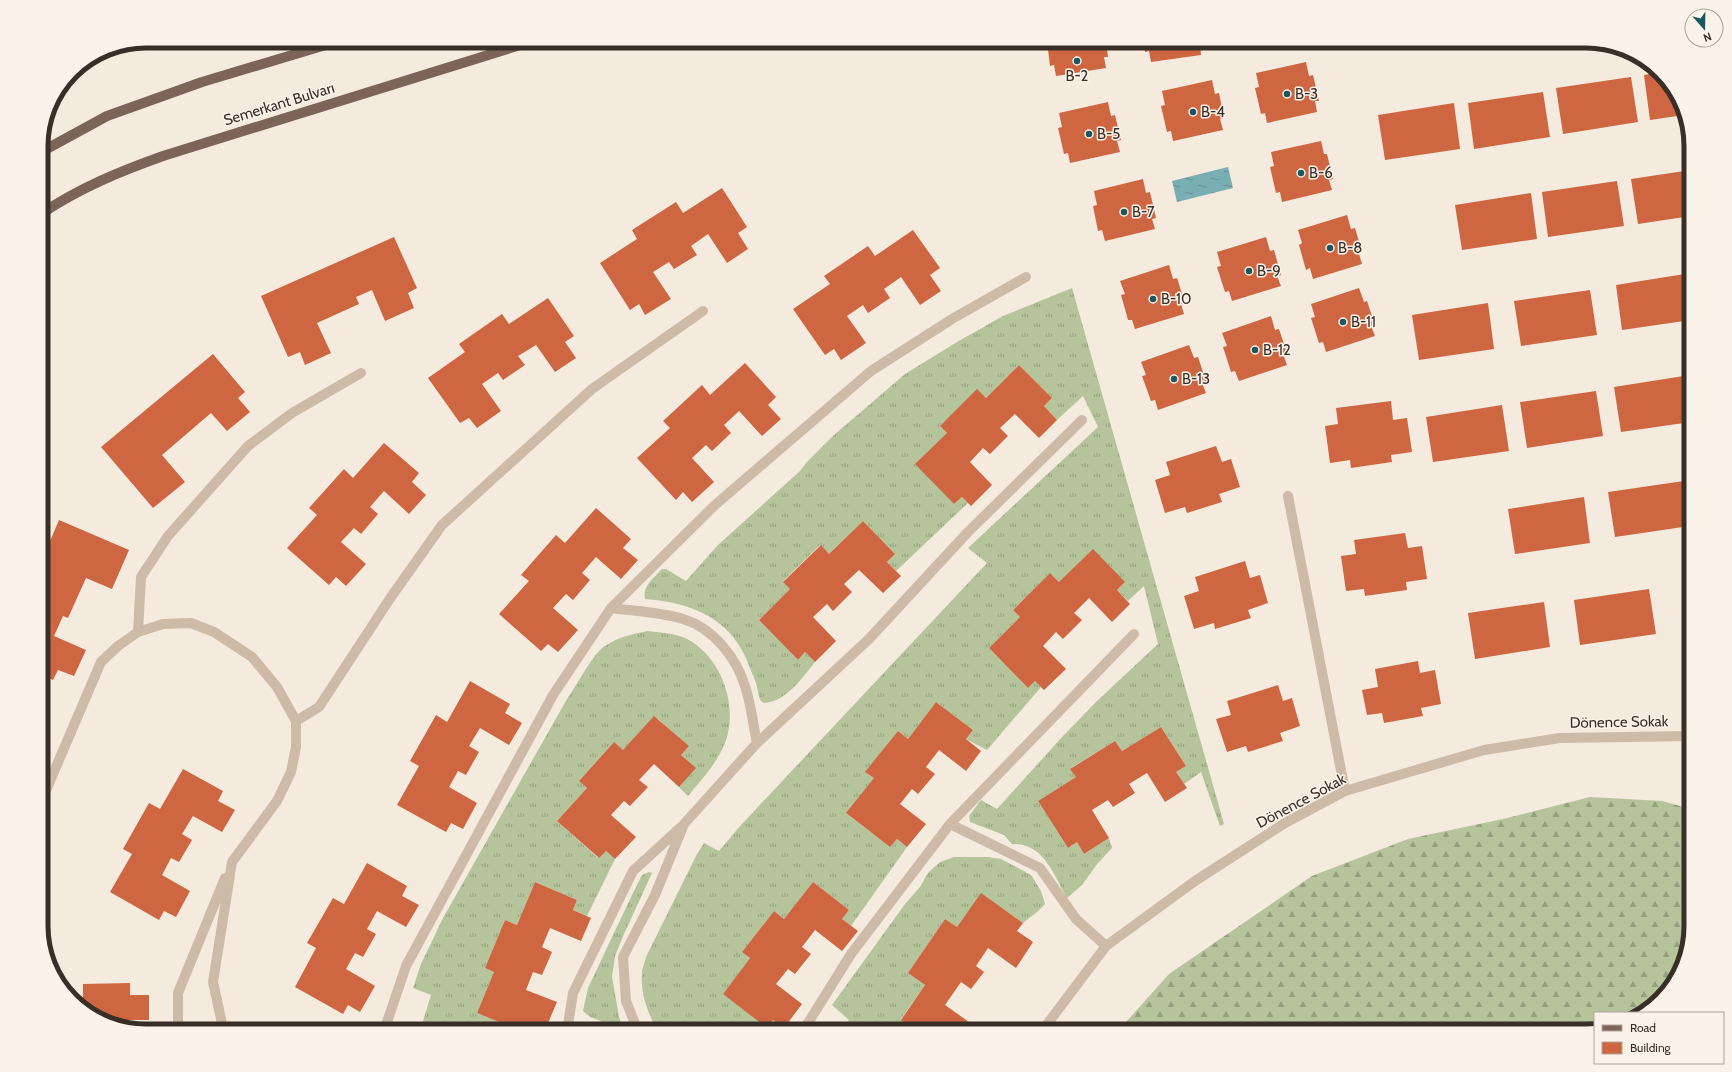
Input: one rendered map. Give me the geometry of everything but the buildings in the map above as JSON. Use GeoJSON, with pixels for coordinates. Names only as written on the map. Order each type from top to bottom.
{"type":"FeatureCollection","features":[{"type":"Feature","properties":{"kind":"main road"},"geometry":{"type":"LineString","coordinates":[[48,148],[107,116],[202,82],[316,48]]}},
{"type":"Feature","properties":{"kind":"main road","name":"Semerkant Bulvarı"},"geometry":{"type":"LineString","coordinates":[[48,210],[85,188],[124,170],[163,156],[510,48]]}},
{"type":"Feature","properties":{"kind":"street"},"geometry":{"type":"LineString","coordinates":[[386,1024],[406,966],[553,695],[611,608],[715,505],[871,371],[952,319],[1026,277]]}},
{"type":"Feature","properties":{"kind":"street"},"geometry":{"type":"LineString","coordinates":[[296,721],[319,707],[391,597],[442,525],[592,389],[704,311]]}},
{"type":"Feature","properties":{"kind":"street"},"geometry":{"type":"LineString","coordinates":[[138,632],[142,577],[168,536],[248,446],[292,413],[361,373]]}},
{"type":"Feature","properties":{"kind":"street"},"geometry":{"type":"LineString","coordinates":[[568,1024],[573,993],[633,871],[684,824],[757,743],[869,639],[968,532],[1082,420]]}},
{"type":"Feature","properties":{"kind":"street"},"geometry":{"type":"LineString","coordinates":[[1288,496],[1345,791]]}},
{"type":"Feature","properties":{"kind":"street"},"geometry":{"type":"LineString","coordinates":[[611,608],[684,619],[710,633],[731,655],[745,686],[757,743]]}},
{"type":"Feature","properties":{"kind":"street"},"geometry":{"type":"LineString","coordinates":[[48,786],[101,662],[118,646],[138,632],[163,624],[191,624],[214,632],[252,657],[277,686],[296,721],[296,747],[291,772],[277,800],[232,862],[178,993],[178,1024]]}},
{"type":"Feature","properties":{"kind":"street"},"geometry":{"type":"LineString","coordinates":[[807,1024],[851,954],[950,824],[1134,634]]}},
{"type":"Feature","properties":{"kind":"street","name":"Dönence Sokak"},"geometry":{"type":"LineString","coordinates":[[1047,1024],[1106,946],[1195,880],[1285,823],[1345,791],[1484,750],[1560,738],[1684,736]]}},
{"type":"Feature","properties":{"kind":"street"},"geometry":{"type":"LineString","coordinates":[[635,1024],[626,1001],[624,958],[655,895],[684,824]]}},
{"type":"Feature","properties":{"kind":"street"},"geometry":{"type":"LineString","coordinates":[[950,824],[1040,868],[1076,919],[1106,946]]}},
{"type":"Feature","properties":{"kind":"street"},"geometry":{"type":"LineString","coordinates":[[222,1024],[213,982],[232,862]]}},
{"type":"Feature","properties":{"kind":"green space"},"geometry":{"type":"Polygon","coordinates":[[[1072,288],[1224,824],[1220,826],[1201,772],[1184,784],[1176,772],[1186,766],[1161,727],[1122,751],[1115,741],[1071,768],[1076,777],[1038,801],[1068,848],[1077,842],[1084,854],[1109,838],[1112,848],[1098,863],[1082,885],[1067,898],[1052,870],[1040,854],[1032,848],[1012,844],[1004,835],[970,822],[969,816],[981,800],[997,809],[1097,701],[1158,644],[1144,586],[1128,601],[1117,590],[1125,582],[1059,582],[1050,573],[1013,610],[1020,617],[989,648],[1028,688],[1035,681],[1041,687],[987,750],[966,739],[973,730],[936,702],[908,739],[898,731],[866,772],[874,778],[847,814],[890,847],[897,839],[907,847],[851,926],[842,919],[849,910],[813,882],[784,919],[774,911],[742,952],[750,958],[723,994],[763,1024],[654,1024],[648,1011],[642,988],[642,969],[646,957],[697,854],[704,843],[719,851],[741,825],[987,563],[968,548],[1098,427],[1083,396],[1057,420],[1044,406],[1052,398],[1019,365],[986,398],[977,390],[940,426],[947,433],[954,504],[962,497],[968,503],[896,571],[887,562],[895,554],[863,521],[829,554],[820,545],[783,581],[790,589],[759,620],[798,660],[805,652],[815,662],[793,688],[772,702],[764,703],[761,701],[756,683],[746,658],[728,631],[717,622],[691,608],[645,599],[645,590],[652,579],[662,569],[666,569],[686,581],[718,545],[800,471],[834,435],[905,374],[1003,316],[1072,288]]]}},
{"type":"Feature","properties":{"kind":"green space"},"geometry":{"type":"Polygon","coordinates":[[[648,631],[673,634],[687,639],[699,647],[709,657],[724,683],[728,697],[730,712],[729,726],[723,748],[710,770],[688,796],[679,787],[695,768],[681,755],[688,746],[658,719],[623,750],[613,743],[579,781],[587,788],[557,821],[598,858],[606,851],[615,859],[587,916],[573,910],[577,900],[535,882],[517,925],[505,920],[485,968],[494,972],[477,1013],[504,1024],[422,1024],[431,995],[413,988],[421,964],[443,918],[567,699],[590,663],[605,646],[620,638],[648,631]]]}},
{"type":"Feature","properties":{"kind":"green space"},"geometry":{"type":"Polygon","coordinates":[[[1590,797],[1662,801],[1684,807],[1684,926],[1681,952],[1677,964],[1664,986],[1646,1004],[1633,1012],[1594,1012],[1594,1023],[1586,1024],[1124,1024],[1169,974],[1312,876],[1408,839],[1503,819],[1590,797]]]}},
{"type":"Feature","properties":{"kind":"green space"},"geometry":{"type":"Polygon","coordinates":[[[954,857],[988,857],[1001,859],[1031,875],[1041,891],[1045,904],[1023,923],[981,894],[957,927],[945,919],[908,973],[925,985],[901,1019],[908,1024],[846,1024],[849,1020],[832,1005],[905,904],[920,887],[928,873],[940,862],[954,857]]]}},
{"type":"Feature","properties":{"kind":"green space"},"geometry":{"type":"Polygon","coordinates":[[[649,872],[652,873],[615,956],[612,977],[622,1024],[600,1024],[601,1021],[590,1017],[583,1011],[588,988],[642,875],[649,872]]]}},
{"type":"Feature","properties":{"kind":"green space"},"geometry":{"type":"Polygon","coordinates":[[[773,1020],[778,1024],[770,1024],[773,1020]]]}},
{"type":"Feature","properties":{"kind":"water"},"geometry":{"type":"Polygon","coordinates":[[[1228,167],[1233,188],[1177,202],[1172,181],[1228,167]]]}},
{"type":"Feature","properties":{"kind":"place","name":"B-2"},"geometry":{"type":"Point","coordinates":[1077,61]}},
{"type":"Feature","properties":{"kind":"place","name":"B-3"},"geometry":{"type":"Point","coordinates":[1287,94]}},
{"type":"Feature","properties":{"kind":"place","name":"B-4"},"geometry":{"type":"Point","coordinates":[1193,112]}},
{"type":"Feature","properties":{"kind":"place","name":"B-5"},"geometry":{"type":"Point","coordinates":[1089,134]}},
{"type":"Feature","properties":{"kind":"place","name":"B-6"},"geometry":{"type":"Point","coordinates":[1301,173]}},
{"type":"Feature","properties":{"kind":"place","name":"B-7"},"geometry":{"type":"Point","coordinates":[1124,212]}},
{"type":"Feature","properties":{"kind":"place","name":"B-8"},"geometry":{"type":"Point","coordinates":[1330,248]}},
{"type":"Feature","properties":{"kind":"place","name":"B-9"},"geometry":{"type":"Point","coordinates":[1249,271]}},
{"type":"Feature","properties":{"kind":"place","name":"B-10"},"geometry":{"type":"Point","coordinates":[1153,299]}},
{"type":"Feature","properties":{"kind":"place","name":"B-11"},"geometry":{"type":"Point","coordinates":[1343,322]}},
{"type":"Feature","properties":{"kind":"place","name":"B-12"},"geometry":{"type":"Point","coordinates":[1255,350]}},
{"type":"Feature","properties":{"kind":"place","name":"B-13"},"geometry":{"type":"Point","coordinates":[1174,379]}}]}
